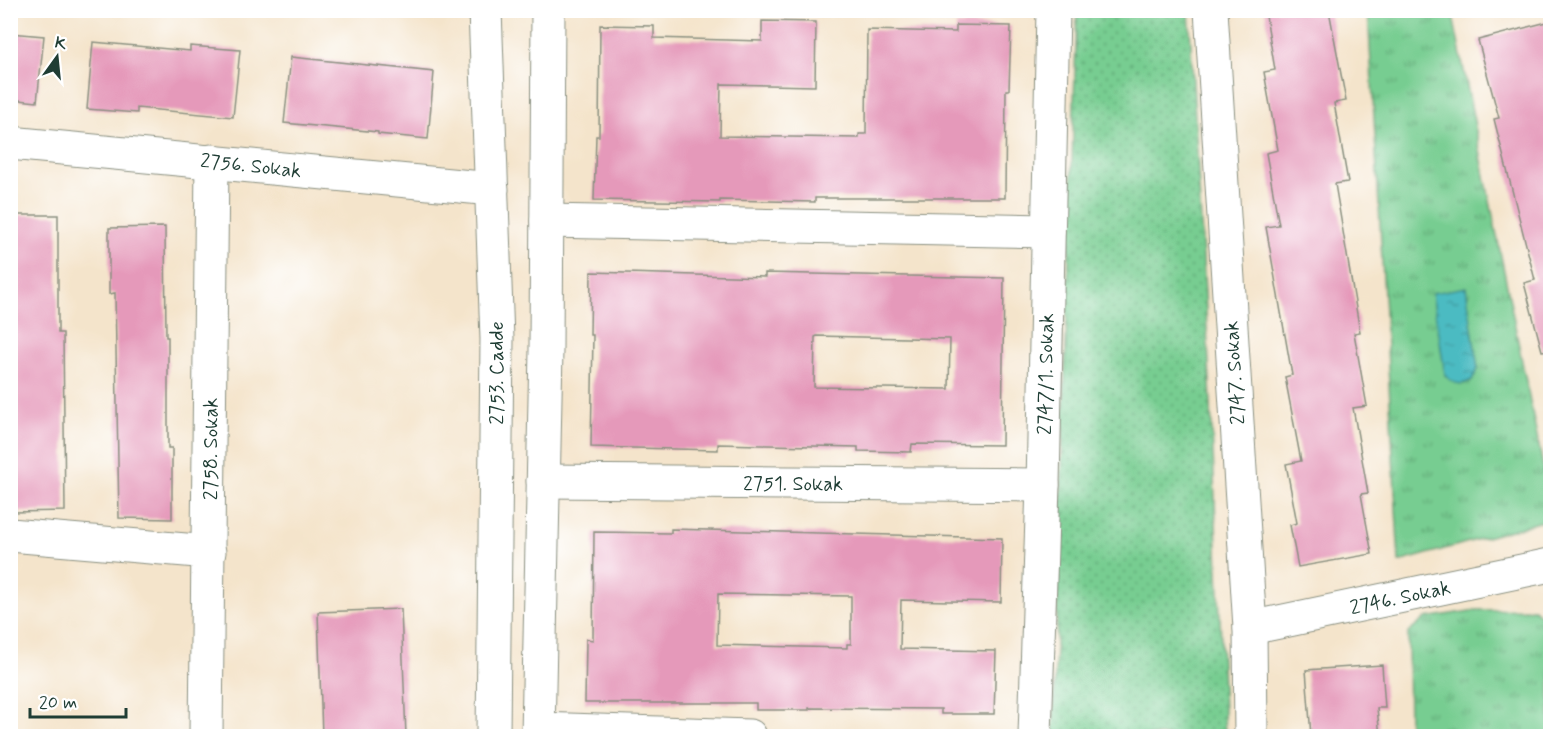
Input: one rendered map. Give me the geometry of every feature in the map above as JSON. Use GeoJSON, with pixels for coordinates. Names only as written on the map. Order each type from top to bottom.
{"type":"FeatureCollection","features":[{"type":"Feature","properties":{"kind":"street","name":"2753. Cadde"},"geometry":{"type":"LineString","coordinates":[[485,10],[497,339],[493,736]]}},
{"type":"Feature","properties":{"kind":"street"},"geometry":{"type":"LineString","coordinates":[[548,10],[547,221],[538,733],[750,736]]}},
{"type":"Feature","properties":{"kind":"street","name":"2747/1. Sokak"},"geometry":{"type":"LineString","coordinates":[[1035,736],[1053,10]]}},
{"type":"Feature","properties":{"kind":"street","name":"2747. Sokak"},"geometry":{"type":"LineString","coordinates":[[1211,10],[1250,628],[1251,736]]}},
{"type":"Feature","properties":{"kind":"street","name":"2756. Sokak"},"geometry":{"type":"LineString","coordinates":[[10,143],[492,189]]}},
{"type":"Feature","properties":{"kind":"street","name":"2758. Sokak"},"geometry":{"type":"LineString","coordinates":[[206,736],[212,161]]}},
{"type":"Feature","properties":{"kind":"street"},"geometry":{"type":"LineString","coordinates":[[547,221],[1048,231]]}},
{"type":"Feature","properties":{"kind":"street","name":"2751. Sokak"},"geometry":{"type":"LineString","coordinates":[[543,481],[1043,485]]}},
{"type":"Feature","properties":{"kind":"street"},"geometry":{"type":"LineString","coordinates":[[10,535],[209,552]]}},
{"type":"Feature","properties":{"kind":"street","name":"2746. Sokak"},"geometry":{"type":"LineString","coordinates":[[1250,628],[1551,565]]}},
{"type":"Feature","properties":{"kind":"green space"},"geometry":{"type":"Polygon","coordinates":[[[1077,11],[1189,11],[1210,381],[1225,736],[1053,736],[1077,11]]]}},
{"type":"Feature","properties":{"kind":"green space"},"geometry":{"type":"Polygon","coordinates":[[[1368,11],[1452,11],[1550,501],[1550,519],[1399,562],[1368,11]]]}},
{"type":"Feature","properties":{"kind":"green space"},"geometry":{"type":"Polygon","coordinates":[[[1534,609],[1550,625],[1550,736],[1409,736],[1408,633],[1426,618],[1476,610],[1534,609]]]}},
{"type":"Feature","properties":{"kind":"water"},"geometry":{"type":"Polygon","coordinates":[[[1466,287],[1478,369],[1472,380],[1461,384],[1454,382],[1445,374],[1432,293],[1466,287]]]}},
{"type":"Feature","properties":{"kind":"building"},"geometry":{"type":"Polygon","coordinates":[[[1265,10],[1329,10],[1346,101],[1334,103],[1348,182],[1335,184],[1360,332],[1354,333],[1367,406],[1353,408],[1368,493],[1361,494],[1372,554],[1298,567],[1290,525],[1297,523],[1286,464],[1301,461],[1285,377],[1292,375],[1266,227],[1279,225],[1266,153],[1278,150],[1264,72],[1275,70],[1265,10]]]}},
{"type":"Feature","properties":{"kind":"building"},"geometry":{"type":"Polygon","coordinates":[[[762,21],[816,22],[815,86],[721,84],[720,136],[859,138],[859,134],[866,134],[867,30],[956,32],[956,25],[1011,26],[1009,90],[1006,90],[1005,198],[815,198],[815,202],[594,200],[596,136],[599,136],[600,25],[654,26],[654,38],[762,41],[762,21]]]}},
{"type":"Feature","properties":{"kind":"building"},"geometry":{"type":"Polygon","coordinates":[[[1551,21],[1551,350],[1542,351],[1524,283],[1535,280],[1494,119],[1499,118],[1478,40],[1551,21]]]}},
{"type":"Feature","properties":{"kind":"building"},"geometry":{"type":"Polygon","coordinates":[[[10,33],[44,36],[37,102],[10,99],[10,33]]]}},
{"type":"Feature","properties":{"kind":"building"},"geometry":{"type":"Polygon","coordinates":[[[93,42],[190,51],[190,46],[240,50],[233,117],[137,108],[137,113],[87,109],[93,42]]]}},
{"type":"Feature","properties":{"kind":"building"},"geometry":{"type":"Polygon","coordinates":[[[291,57],[434,72],[428,139],[284,123],[291,57]]]}},
{"type":"Feature","properties":{"kind":"building"},"geometry":{"type":"Polygon","coordinates":[[[10,215],[58,215],[58,333],[63,333],[65,511],[12,512],[10,215]]]}},
{"type":"Feature","properties":{"kind":"building"},"geometry":{"type":"Polygon","coordinates":[[[165,227],[168,448],[172,448],[172,519],[119,518],[115,293],[109,294],[109,228],[165,227]]]}},
{"type":"Feature","properties":{"kind":"building"},"geometry":{"type":"Polygon","coordinates":[[[591,272],[765,277],[765,273],[1004,278],[1002,445],[912,444],[911,452],[858,451],[858,447],[718,444],[718,450],[591,447],[593,335],[590,335],[591,272]],[[817,336],[815,337],[814,387],[949,389],[950,339],[817,336]]]}},
{"type":"Feature","properties":{"kind":"building"},"geometry":{"type":"Polygon","coordinates":[[[671,529],[1002,538],[1001,602],[901,600],[900,649],[996,651],[994,714],[941,714],[941,709],[756,710],[756,703],[585,703],[586,639],[593,640],[594,532],[671,533],[671,529]],[[718,594],[717,645],[847,648],[847,644],[851,644],[851,596],[718,594]]]}},
{"type":"Feature","properties":{"kind":"building"},"geometry":{"type":"Polygon","coordinates":[[[401,609],[406,736],[322,736],[318,612],[401,609]]]}},
{"type":"Feature","properties":{"kind":"building"},"geometry":{"type":"Polygon","coordinates":[[[1382,665],[1385,708],[1377,708],[1380,736],[1311,736],[1306,670],[1382,665]]]}}]}
